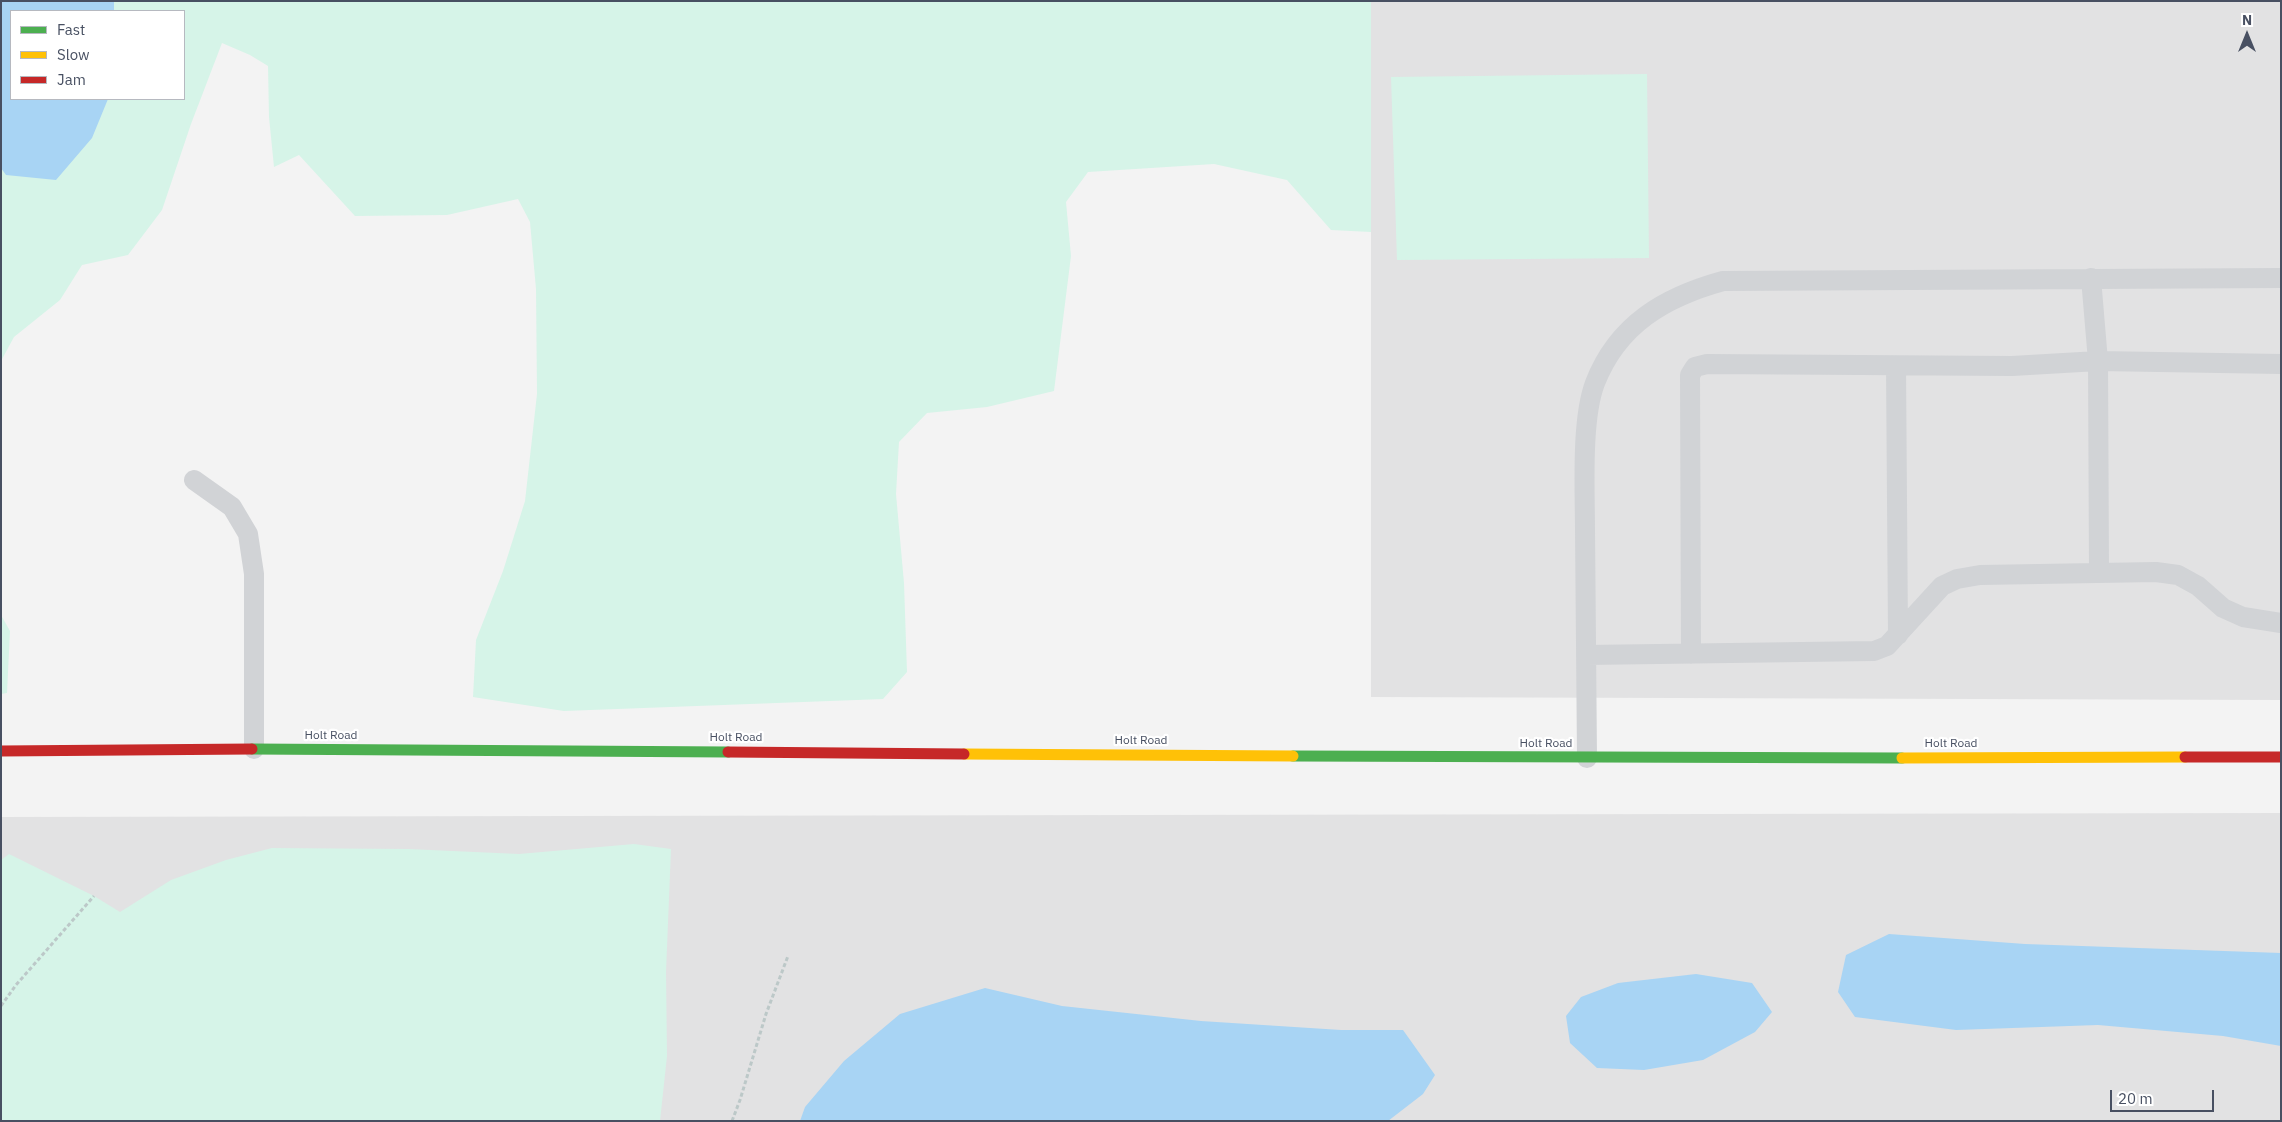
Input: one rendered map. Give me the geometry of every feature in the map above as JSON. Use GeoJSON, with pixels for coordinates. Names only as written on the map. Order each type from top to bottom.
{"type":"FeatureCollection","features":[{"type":"Feature","properties":{"kind":"main road","name":"Holt Road"},"geometry":{"type":"LineString","coordinates":[[1,751],[254,749],[1587,758],[2281,757]]}},
{"type":"Feature","properties":{"kind":"lane"},"geometry":{"type":"LineString","coordinates":[[2091,278],[2098,361],[2099,572]]}},
{"type":"Feature","properties":{"kind":"lane"},"geometry":{"type":"LineString","coordinates":[[1587,758],[1585,451],[1594,384],[1608,357],[1631,328],[1658,306],[1690,290],[1723,281],[2281,278]]}},
{"type":"Feature","properties":{"kind":"lane"},"geometry":{"type":"LineString","coordinates":[[1691,654],[1690,375],[1695,367],[1707,364],[2012,366],[2098,361],[2281,364]]}},
{"type":"Feature","properties":{"kind":"lane"},"geometry":{"type":"LineString","coordinates":[[1896,366],[1898,635]]}},
{"type":"Feature","properties":{"kind":"lane"},"geometry":{"type":"LineString","coordinates":[[194,480],[232,507],[248,534],[254,574],[254,749]]}},
{"type":"Feature","properties":{"kind":"lane"},"geometry":{"type":"LineString","coordinates":[[1586,655],[1874,651],[1887,646],[1942,586],[1957,579],[1980,575],[2099,572],[2156,572],[2178,575],[2198,586],[2223,608],[2243,617],[2281,623]]}},
{"type":"Feature","properties":{"kind":"path"},"geometry":{"type":"LineString","coordinates":[[1,1006],[16,984],[94,896]]}},
{"type":"Feature","properties":{"kind":"path"},"geometry":{"type":"LineString","coordinates":[[732,1121],[766,1014],[788,956]]}},
{"type":"Feature","properties":{"kind":"shaded area"},"geometry":{"type":"Polygon","coordinates":[[[1371,1],[2281,1],[2281,700],[1371,697],[1371,1]]]}},
{"type":"Feature","properties":{"kind":"shaded area"},"geometry":{"type":"Polygon","coordinates":[[[2281,813],[2281,1121],[1,1121],[1,817],[2281,813]]]}},
{"type":"Feature","properties":{"kind":"green space"},"geometry":{"type":"Polygon","coordinates":[[[1,1],[1371,1],[1371,232],[1331,230],[1287,180],[1214,164],[1088,172],[1066,202],[1071,256],[1054,391],[987,407],[927,413],[899,442],[896,494],[904,583],[907,672],[883,699],[564,711],[473,697],[476,640],[503,571],[525,501],[537,394],[536,289],[530,222],[518,199],[447,215],[355,216],[299,155],[274,167],[269,117],[268,66],[250,55],[222,43],[191,124],[162,210],[128,255],[82,265],[60,300],[14,337],[1,361],[1,1]]]}},
{"type":"Feature","properties":{"kind":"green space"},"geometry":{"type":"Polygon","coordinates":[[[1647,74],[1649,258],[1397,260],[1391,77],[1647,74]]]}},
{"type":"Feature","properties":{"kind":"green space"},"geometry":{"type":"Polygon","coordinates":[[[1,615],[10,631],[7,693],[1,694],[1,615]]]}},
{"type":"Feature","properties":{"kind":"green space"},"geometry":{"type":"Polygon","coordinates":[[[634,844],[671,849],[666,972],[667,1056],[660,1121],[1,1121],[1,860],[9,854],[94,896],[120,912],[171,880],[226,860],[272,848],[408,849],[519,854],[634,844]]]}},
{"type":"Feature","properties":{"kind":"water"},"geometry":{"type":"Polygon","coordinates":[[[1,1],[114,1],[114,10],[10,10],[10,100],[108,100],[92,138],[56,180],[6,175],[1,168],[1,1]]]}},
{"type":"Feature","properties":{"kind":"water"},"geometry":{"type":"Polygon","coordinates":[[[1889,934],[2025,944],[2281,953],[2281,1046],[2223,1036],[2098,1025],[1956,1030],[1855,1017],[1838,992],[1846,955],[1889,934]]]}},
{"type":"Feature","properties":{"kind":"water"},"geometry":{"type":"Polygon","coordinates":[[[1696,974],[1752,983],[1772,1012],[1755,1032],[1703,1060],[1644,1070],[1597,1068],[1570,1043],[1566,1016],[1581,997],[1618,983],[1696,974]]]}},
{"type":"Feature","properties":{"kind":"water"},"geometry":{"type":"Polygon","coordinates":[[[985,988],[1062,1006],[1201,1021],[1341,1030],[1403,1030],[1435,1075],[1423,1094],[1388,1121],[800,1121],[805,1107],[844,1061],[900,1014],[985,988]]]}},
{"type":"Feature","properties":{"kind":"traffic: fast"},"geometry":{"type":"LineString","coordinates":[[252,749],[728,752]]}},
{"type":"Feature","properties":{"kind":"traffic: fast"},"geometry":{"type":"LineString","coordinates":[[1293,756],[1902,758]]}},
{"type":"Feature","properties":{"kind":"traffic: slow"},"geometry":{"type":"LineString","coordinates":[[964,754],[1293,756]]}},
{"type":"Feature","properties":{"kind":"traffic: slow"},"geometry":{"type":"LineString","coordinates":[[1902,758],[2185,757]]}},
{"type":"Feature","properties":{"kind":"traffic: jam"},"geometry":{"type":"LineString","coordinates":[[1,751],[252,749]]}},
{"type":"Feature","properties":{"kind":"traffic: jam"},"geometry":{"type":"LineString","coordinates":[[728,752],[964,754]]}},
{"type":"Feature","properties":{"kind":"traffic: jam"},"geometry":{"type":"LineString","coordinates":[[2185,757],[2281,757]]}}]}
